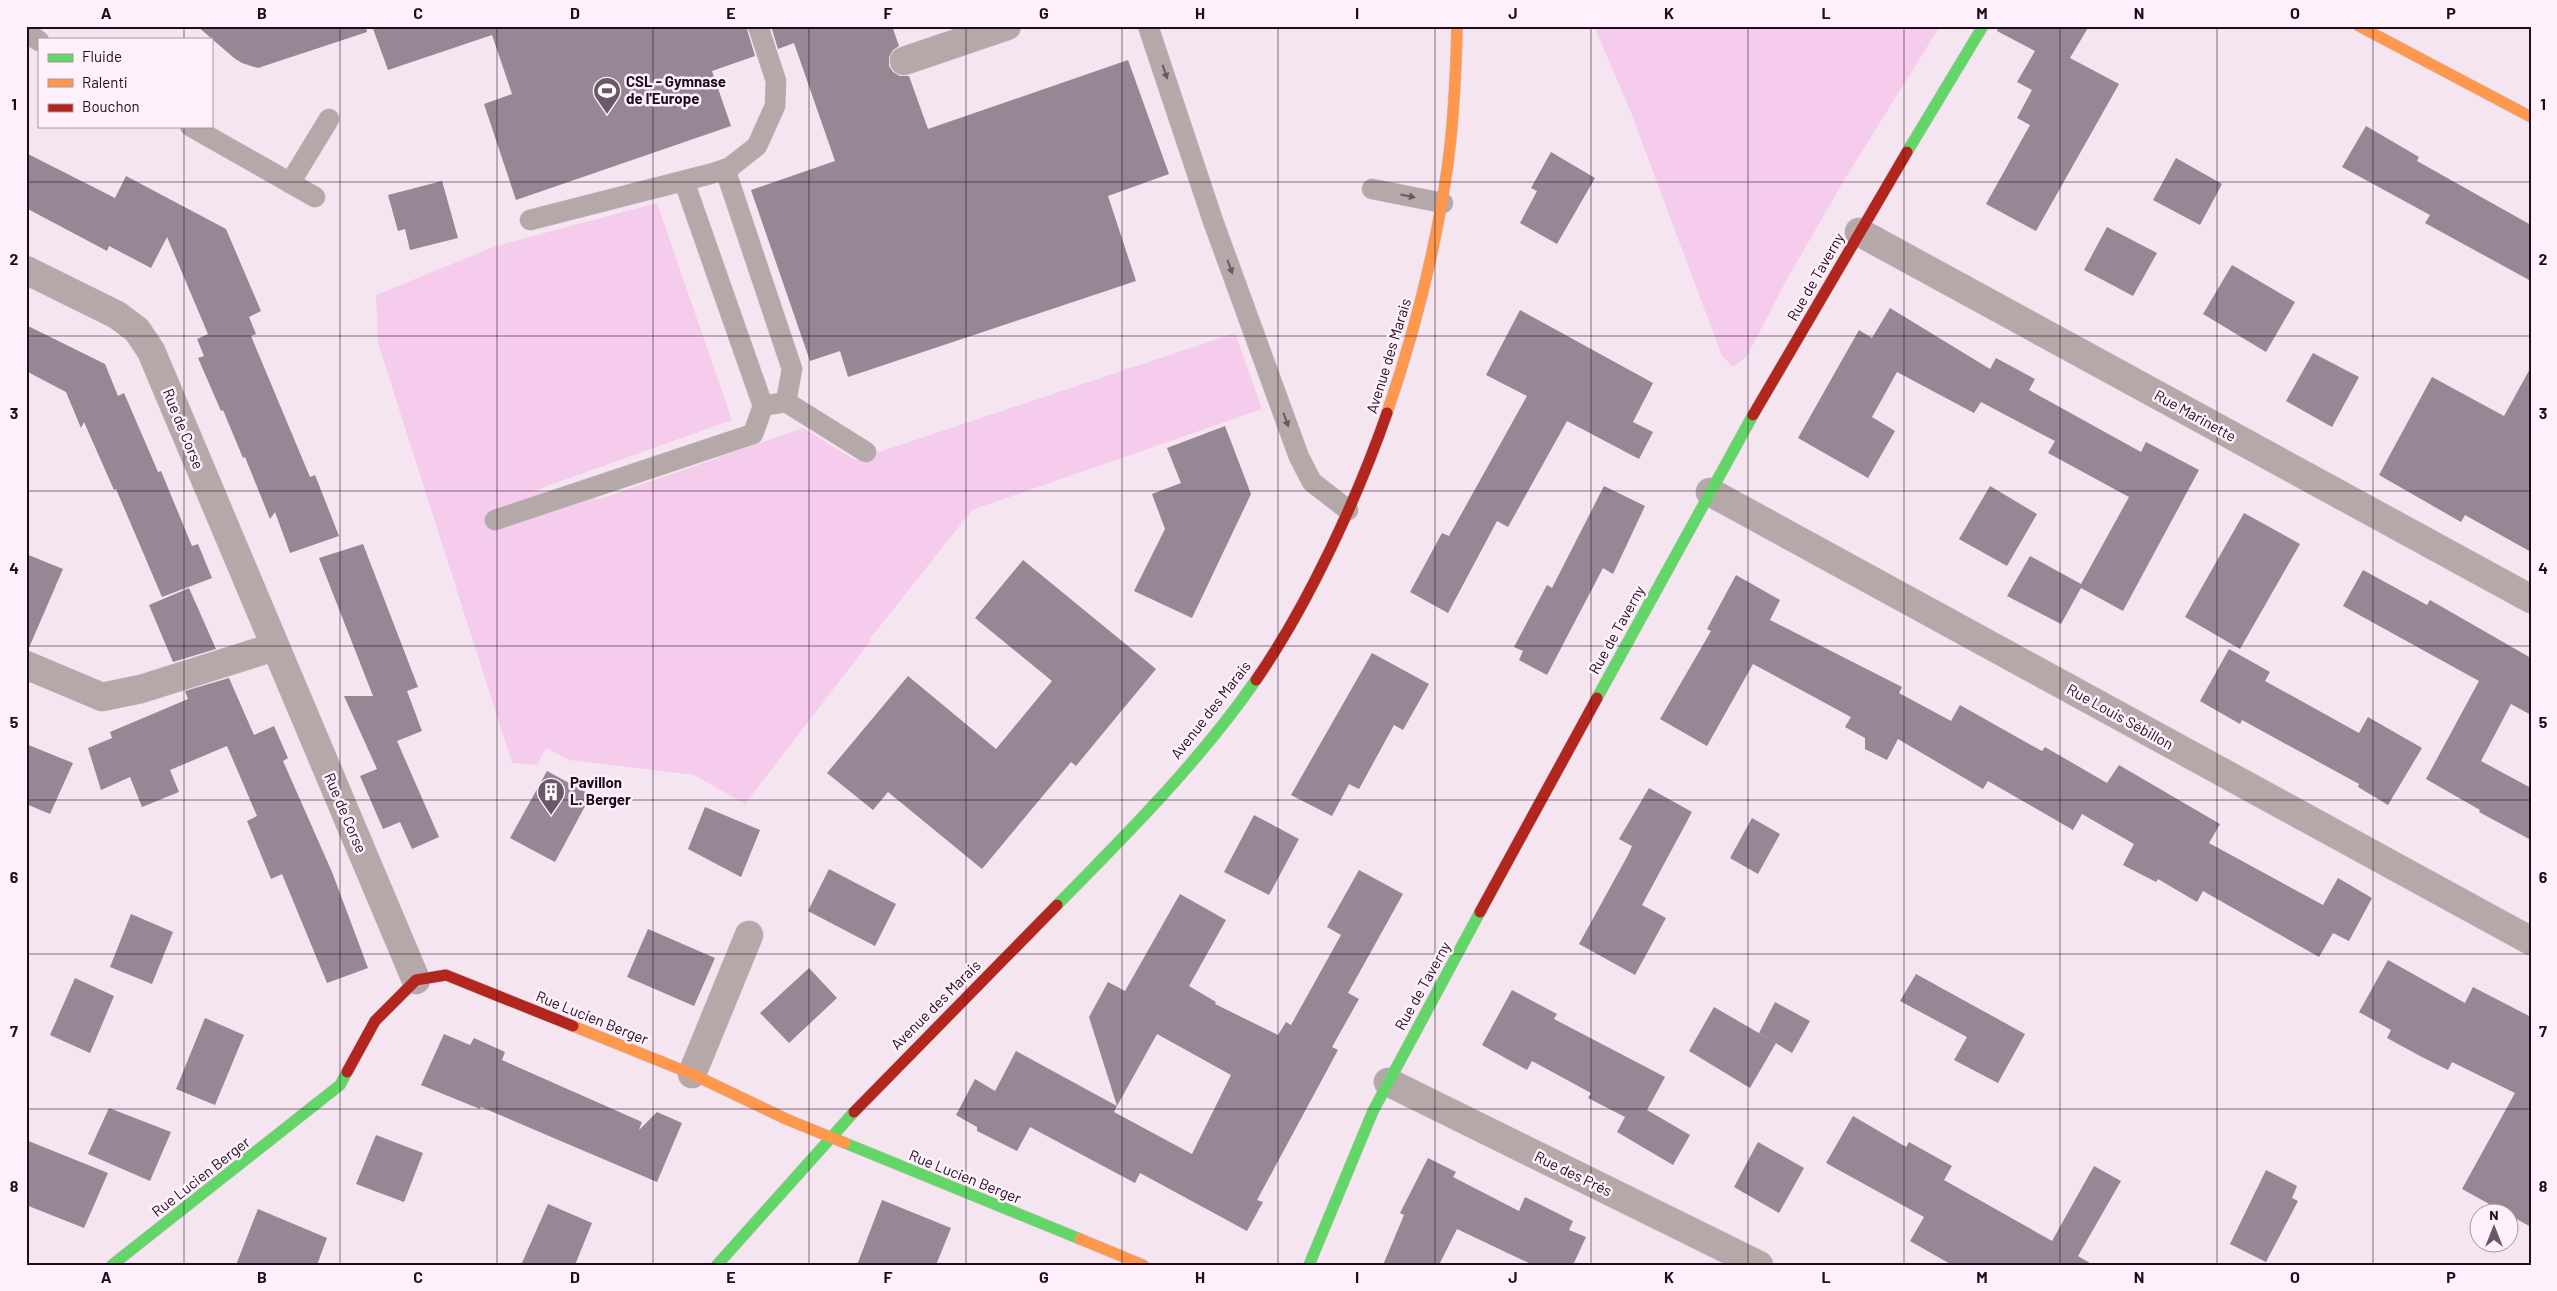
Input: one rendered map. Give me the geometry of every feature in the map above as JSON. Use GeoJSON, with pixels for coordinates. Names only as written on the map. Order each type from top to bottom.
{"type":"FeatureCollection","features":[{"type":"Feature","properties":{"kind":"street"},"geometry":{"type":"LineString","coordinates":[[904,61],[1006,26]]}},
{"type":"Feature","properties":{"kind":"street","name":"Avenue des Marais"},"geometry":{"type":"LineString","coordinates":[[716,1265],[886,1075],[1141,820],[1246,695],[1279,645],[1348,510],[1396,389],[1419,316],[1438,236],[1443,203],[1457,84],[1457,26]]}},
{"type":"Feature","properties":{"kind":"street","name":"Rue de Taverny"},"geometry":{"type":"LineString","coordinates":[[1309,1265],[1373,1111],[1388,1082],[1710,492],[1859,232],[1983,26]]}},
{"type":"Feature","properties":{"kind":"street"},"geometry":{"type":"LineString","coordinates":[[2359,26],[2531,117]]}},
{"type":"Feature","properties":{"kind":"street","name":"Rue Marinette"},"geometry":{"type":"LineString","coordinates":[[1859,232],[2531,599]]}},
{"type":"Feature","properties":{"kind":"street","name":"Rue de Corse"},"geometry":{"type":"LineString","coordinates":[[26,270],[117,315],[137,330],[151,351],[274,647],[416,980]]}},
{"type":"Feature","properties":{"kind":"street","name":"Rue Louis Sébillon"},"geometry":{"type":"LineString","coordinates":[[1710,492],[2531,941]]}},
{"type":"Feature","properties":{"kind":"street"},"geometry":{"type":"LineString","coordinates":[[26,665],[102,697],[141,689],[274,647]]}},
{"type":"Feature","properties":{"kind":"street"},"geometry":{"type":"LineString","coordinates":[[692,1074],[749,935]]}},
{"type":"Feature","properties":{"kind":"street","name":"Rue Lucien Berger"},"geometry":{"type":"LineString","coordinates":[[112,1265],[340,1085],[375,1021],[416,980],[446,975],[692,1074],[786,1119],[1143,1265]]}},
{"type":"Feature","properties":{"kind":"street","name":"Rue des Prés"},"geometry":{"type":"LineString","coordinates":[[1388,1082],[1759,1265]]}},
{"type":"Feature","properties":{"kind":"lane"},"geometry":{"type":"LineString","coordinates":[[26,28],[30,26]]}},
{"type":"Feature","properties":{"kind":"lane"},"geometry":{"type":"LineString","coordinates":[[530,220],[725,169],[757,146],[775,106],[776,81],[758,26]]}},
{"type":"Feature","properties":{"kind":"lane"},"geometry":{"type":"LineString","coordinates":[[1148,26],[1213,222],[1299,457],[1312,482],[1348,510]]}},
{"type":"Feature","properties":{"kind":"lane"},"geometry":{"type":"LineString","coordinates":[[26,32],[38,40]]}},
{"type":"Feature","properties":{"kind":"lane"},"geometry":{"type":"LineString","coordinates":[[290,183],[329,119]]}},
{"type":"Feature","properties":{"kind":"lane"},"geometry":{"type":"LineString","coordinates":[[194,128],[314,197]]}},
{"type":"Feature","properties":{"kind":"lane"},"geometry":{"type":"LineString","coordinates":[[725,169],[792,369],[786,402]]}},
{"type":"Feature","properties":{"kind":"lane"},"geometry":{"type":"LineString","coordinates":[[495,520],[753,434],[763,406],[684,181]]}},
{"type":"Feature","properties":{"kind":"lane"},"geometry":{"type":"LineString","coordinates":[[1372,189],[1443,203]]}},
{"type":"Feature","properties":{"kind":"lane"},"geometry":{"type":"LineString","coordinates":[[763,406],[786,402],[866,452]]}},
{"type":"Feature","properties":{"kind":"shaded area"},"geometry":{"type":"Polygon","coordinates":[[[1594,26],[1940,26],[1843,182],[1786,281],[1747,356],[1733,367],[1722,356],[1630,110],[1594,26]]]}},
{"type":"Feature","properties":{"kind":"shaded area"},"geometry":{"type":"Polygon","coordinates":[[[657,203],[732,420],[533,491],[600,499],[803,428],[855,460],[1235,333],[1262,409],[972,510],[873,635],[870,636],[871,640],[745,804],[694,775],[569,760],[546,748],[537,765],[512,763],[378,343],[376,295],[496,246],[657,203]]]}},
{"type":"Feature","properties":{"kind":"building"},"geometry":{"type":"Polygon","coordinates":[[[197,26],[366,26],[367,32],[258,68],[242,63],[234,58],[197,26]]]}},
{"type":"Feature","properties":{"kind":"building","name":"CSL - Gymnase de l'Europe"},"geometry":{"type":"Polygon","coordinates":[[[372,26],[746,26],[755,56],[712,71],[731,126],[516,200],[484,104],[512,94],[492,35],[388,70],[372,26]]]}},
{"type":"Feature","properties":{"kind":"building"},"geometry":{"type":"Polygon","coordinates":[[[771,26],[892,26],[899,46],[893,50],[889,57],[889,66],[893,72],[900,76],[909,76],[928,129],[1128,60],[1169,174],[1108,196],[1136,281],[848,377],[840,351],[810,361],[751,190],[835,161],[794,43],[778,49],[771,26]]]}},
{"type":"Feature","properties":{"kind":"building"},"geometry":{"type":"Polygon","coordinates":[[[1999,26],[2089,26],[2070,58],[2119,84],[2036,231],[1986,204],[2030,125],[2017,118],[2032,90],[2017,82],[2035,51],[1997,31],[1999,26]]]}},
{"type":"Feature","properties":{"kind":"building"},"geometry":{"type":"Polygon","coordinates":[[[2366,126],[2419,157],[2417,161],[2531,225],[2531,281],[2425,223],[2430,215],[2342,167],[2366,126]]]}},
{"type":"Feature","properties":{"kind":"building"},"geometry":{"type":"Polygon","coordinates":[[[1551,152],[1595,178],[1557,244],[1520,223],[1537,191],[1531,188],[1551,152]]]}},
{"type":"Feature","properties":{"kind":"building"},"geometry":{"type":"Polygon","coordinates":[[[26,153],[115,198],[126,176],[226,229],[261,311],[249,317],[256,334],[251,336],[310,477],[315,475],[339,536],[290,553],[275,512],[270,519],[245,457],[243,458],[198,358],[204,356],[197,339],[208,334],[167,237],[151,268],[109,246],[107,251],[26,208],[26,153]]]}},
{"type":"Feature","properties":{"kind":"building"},"geometry":{"type":"Polygon","coordinates":[[[2176,158],[2222,184],[2200,225],[2153,200],[2176,158]]]}},
{"type":"Feature","properties":{"kind":"building"},"geometry":{"type":"Polygon","coordinates":[[[442,181],[458,238],[410,250],[405,229],[398,231],[388,195],[442,181]]]}},
{"type":"Feature","properties":{"kind":"building"},"geometry":{"type":"Polygon","coordinates":[[[2107,227],[2157,253],[2133,296],[2084,270],[2107,227]]]}},
{"type":"Feature","properties":{"kind":"building"},"geometry":{"type":"Polygon","coordinates":[[[2232,265],[2295,302],[2266,352],[2203,314],[2232,265]]]}},
{"type":"Feature","properties":{"kind":"building"},"geometry":{"type":"Polygon","coordinates":[[[1890,308],[1990,369],[1996,358],[2035,379],[2029,390],[2141,452],[2146,442],[2199,470],[2123,611],[2081,588],[2061,624],[2007,596],[2030,556],[2081,584],[2129,497],[2048,453],[2055,441],[1981,402],[1974,413],[1897,372],[1872,417],[1895,431],[1868,478],[1798,438],[1859,330],[1872,338],[1890,308]]]}},
{"type":"Feature","properties":{"kind":"building"},"geometry":{"type":"Polygon","coordinates":[[[1520,310],[1653,383],[1633,422],[1653,432],[1639,459],[1567,421],[1508,527],[1497,521],[1448,613],[1410,592],[1442,533],[1449,536],[1527,396],[1486,375],[1520,310]]]}},
{"type":"Feature","properties":{"kind":"building"},"geometry":{"type":"Polygon","coordinates":[[[26,325],[105,364],[118,396],[124,393],[158,472],[161,471],[192,546],[198,544],[212,578],[162,597],[116,489],[114,490],[84,422],[81,428],[66,392],[26,371],[26,325]]]}},
{"type":"Feature","properties":{"kind":"building"},"geometry":{"type":"Polygon","coordinates":[[[2313,353],[2359,377],[2332,427],[2286,401],[2313,353]]]}},
{"type":"Feature","properties":{"kind":"building"},"geometry":{"type":"Polygon","coordinates":[[[2531,367],[2531,552],[2465,515],[2461,522],[2379,475],[2432,377],[2504,416],[2531,367]]]}},
{"type":"Feature","properties":{"kind":"building"},"geometry":{"type":"Polygon","coordinates":[[[1225,426],[1251,494],[1192,618],[1134,591],[1165,529],[1152,494],[1181,483],[1167,448],[1225,426]]]}},
{"type":"Feature","properties":{"kind":"building"},"geometry":{"type":"Polygon","coordinates":[[[1604,486],[1645,506],[1613,574],[1603,568],[1547,675],[1519,660],[1523,651],[1514,647],[1547,585],[1552,588],[1604,486]]]}},
{"type":"Feature","properties":{"kind":"building"},"geometry":{"type":"Polygon","coordinates":[[[1990,486],[2037,514],[2007,566],[1959,539],[1990,486]]]}},
{"type":"Feature","properties":{"kind":"building"},"geometry":{"type":"Polygon","coordinates":[[[2244,513],[2300,544],[2240,649],[2185,617],[2244,513]]]}},
{"type":"Feature","properties":{"kind":"building"},"geometry":{"type":"Polygon","coordinates":[[[363,544],[418,687],[407,691],[422,731],[397,741],[439,837],[412,849],[400,822],[383,829],[360,776],[377,769],[344,696],[373,696],[319,558],[363,544]]]}},
{"type":"Feature","properties":{"kind":"building"},"geometry":{"type":"Polygon","coordinates":[[[26,554],[63,569],[28,650],[26,650],[26,554]]]}},
{"type":"Feature","properties":{"kind":"building"},"geometry":{"type":"Polygon","coordinates":[[[1023,560],[1156,669],[1076,766],[1071,762],[982,869],[888,792],[873,810],[827,773],[908,676],[996,749],[1052,681],[975,618],[1023,560]]]}},
{"type":"Feature","properties":{"kind":"building"},"geometry":{"type":"Polygon","coordinates":[[[2363,570],[2427,605],[2430,600],[2531,658],[2531,715],[2511,704],[2481,761],[2531,788],[2531,840],[2479,812],[2480,810],[2426,779],[2479,681],[2343,606],[2363,570]]]}},
{"type":"Feature","properties":{"kind":"building"},"geometry":{"type":"Polygon","coordinates":[[[1736,575],[1780,600],[1770,620],[1902,687],[1899,693],[1951,721],[1960,705],[2042,751],[2045,747],[2107,783],[2119,765],[2220,824],[2209,843],[2323,905],[2338,878],[2372,898],[2349,941],[2333,933],[2319,957],[2203,891],[2197,902],[2158,879],[2156,882],[2123,865],[2134,844],[2082,814],[2073,830],[1988,781],[1983,789],[1898,739],[1887,760],[1865,749],[1865,738],[1845,727],[1851,717],[1753,664],[1707,746],[1660,719],[1711,631],[1707,629],[1736,575]]]}},
{"type":"Feature","properties":{"kind":"building"},"geometry":{"type":"Polygon","coordinates":[[[189,588],[216,649],[173,662],[149,605],[189,588]]]}},
{"type":"Feature","properties":{"kind":"building"},"geometry":{"type":"Polygon","coordinates":[[[2229,649],[2270,672],[2265,681],[2359,733],[2368,717],[2422,748],[2388,805],[2358,787],[2359,784],[2242,720],[2240,724],[2200,701],[2229,649]]]}},
{"type":"Feature","properties":{"kind":"building"},"geometry":{"type":"Polygon","coordinates":[[[1372,653],[1429,684],[1403,730],[1394,725],[1359,789],[1349,784],[1332,816],[1291,795],[1372,653]]]}},
{"type":"Feature","properties":{"kind":"building"},"geometry":{"type":"Polygon","coordinates":[[[229,678],[254,735],[274,726],[288,758],[283,761],[332,872],[368,968],[327,983],[282,874],[271,879],[247,821],[257,816],[227,746],[170,770],[179,792],[142,807],[130,777],[101,790],[88,748],[112,738],[110,732],[188,699],[185,691],[229,678]]]}},
{"type":"Feature","properties":{"kind":"building"},"geometry":{"type":"Polygon","coordinates":[[[26,744],[73,763],[50,814],[26,804],[26,744]]]}},
{"type":"Feature","properties":{"kind":"building","name":"Pavillon L. Berger"},"geometry":{"type":"Polygon","coordinates":[[[547,771],[591,795],[555,862],[510,838],[547,771]]]}},
{"type":"Feature","properties":{"kind":"building"},"geometry":{"type":"Polygon","coordinates":[[[1649,788],[1692,812],[1642,905],[1666,918],[1635,975],[1579,944],[1628,855],[1632,846],[1619,839],[1649,788]]]}},
{"type":"Feature","properties":{"kind":"building"},"geometry":{"type":"Polygon","coordinates":[[[705,807],[760,830],[741,877],[688,849],[705,807]]]}},
{"type":"Feature","properties":{"kind":"building"},"geometry":{"type":"Polygon","coordinates":[[[1254,815],[1299,839],[1269,895],[1224,872],[1254,815]]]}},
{"type":"Feature","properties":{"kind":"building"},"geometry":{"type":"Polygon","coordinates":[[[1752,818],[1780,834],[1758,874],[1730,858],[1752,818]]]}},
{"type":"Feature","properties":{"kind":"building"},"geometry":{"type":"Polygon","coordinates":[[[829,869],[896,904],[875,946],[808,911],[829,869]]]}},
{"type":"Feature","properties":{"kind":"building"},"geometry":{"type":"Polygon","coordinates":[[[1359,870],[1403,894],[1348,993],[1359,999],[1332,1047],[1338,1050],[1257,1200],[1263,1202],[1247,1231],[1140,1173],[1135,1183],[1030,1127],[1017,1151],[977,1131],[977,1127],[956,1115],[975,1079],[995,1091],[1016,1051],[1117,1106],[1089,1017],[1108,982],[1125,991],[1180,894],[1226,920],[1189,986],[1216,1002],[1215,1004],[1278,1035],[1286,1022],[1291,1025],[1341,935],[1327,927],[1359,870]],[[1157,1034],[1114,1112],[1192,1154],[1231,1075],[1157,1034]]]}},
{"type":"Feature","properties":{"kind":"building"},"geometry":{"type":"Polygon","coordinates":[[[131,914],[173,932],[152,984],[110,967],[131,914]]]}},
{"type":"Feature","properties":{"kind":"building"},"geometry":{"type":"Polygon","coordinates":[[[648,929],[715,958],[694,1006],[627,977],[648,929]]]}},
{"type":"Feature","properties":{"kind":"building"},"geometry":{"type":"Polygon","coordinates":[[[2388,960],[2465,1003],[2473,987],[2531,1017],[2531,1227],[2520,1221],[2520,1204],[2489,1204],[2462,1189],[2515,1093],[2452,1062],[2448,1070],[2420,1056],[2387,1038],[2391,1030],[2359,1012],[2388,960]]]}},
{"type":"Feature","properties":{"kind":"building"},"geometry":{"type":"Polygon","coordinates":[[[809,968],[837,998],[789,1043],[760,1013],[809,968]]]}},
{"type":"Feature","properties":{"kind":"building"},"geometry":{"type":"Polygon","coordinates":[[[1916,974],[2025,1034],[1998,1083],[1954,1060],[1967,1037],[1900,1001],[1916,974]]]}},
{"type":"Feature","properties":{"kind":"building"},"geometry":{"type":"Polygon","coordinates":[[[75,978],[114,996],[90,1053],[50,1035],[75,978]]]}},
{"type":"Feature","properties":{"kind":"building"},"geometry":{"type":"Polygon","coordinates":[[[1512,990],[1557,1014],[1554,1019],[1665,1077],[1647,1110],[1690,1135],[1673,1165],[1617,1132],[1625,1117],[1588,1098],[1591,1093],[1532,1061],[1527,1070],[1482,1045],[1512,990]]]}},
{"type":"Feature","properties":{"kind":"building"},"geometry":{"type":"Polygon","coordinates":[[[1775,1002],[1810,1021],[1792,1053],[1759,1033],[1775,1002]]]}},
{"type":"Feature","properties":{"kind":"building"},"geometry":{"type":"Polygon","coordinates":[[[1714,1007],[1776,1043],[1750,1088],[1689,1051],[1714,1007]]]}},
{"type":"Feature","properties":{"kind":"building"},"geometry":{"type":"Polygon","coordinates":[[[205,1018],[244,1035],[215,1105],[176,1089],[205,1018]]]}},
{"type":"Feature","properties":{"kind":"building"},"geometry":{"type":"Polygon","coordinates":[[[444,1034],[470,1045],[474,1038],[505,1052],[502,1060],[642,1122],[639,1130],[657,1112],[682,1123],[657,1182],[481,1107],[480,1109],[421,1085],[444,1034]]]}},
{"type":"Feature","properties":{"kind":"building"},"geometry":{"type":"Polygon","coordinates":[[[109,1108],[171,1132],[150,1181],[88,1154],[109,1108]]]}},
{"type":"Feature","properties":{"kind":"building"},"geometry":{"type":"Polygon","coordinates":[[[1853,1116],[1906,1147],[1909,1142],[1952,1166],[1944,1180],[2052,1241],[2094,1166],[2121,1181],[2078,1256],[2093,1265],[1952,1265],[1910,1241],[1924,1217],[1826,1163],[1853,1116]]]}},
{"type":"Feature","properties":{"kind":"building"},"geometry":{"type":"Polygon","coordinates":[[[376,1135],[423,1153],[404,1202],[356,1184],[376,1135]]]}},
{"type":"Feature","properties":{"kind":"building"},"geometry":{"type":"Polygon","coordinates":[[[26,1140],[108,1173],[84,1228],[26,1205],[26,1140]]]}},
{"type":"Feature","properties":{"kind":"building"},"geometry":{"type":"Polygon","coordinates":[[[1758,1142],[1804,1168],[1779,1213],[1734,1187],[1758,1142]]]}},
{"type":"Feature","properties":{"kind":"building"},"geometry":{"type":"Polygon","coordinates":[[[1428,1158],[1456,1172],[1453,1177],[1519,1211],[1525,1197],[1573,1221],[1569,1230],[1586,1237],[1573,1265],[1533,1265],[1457,1229],[1439,1265],[1383,1265],[1404,1215],[1400,1213],[1428,1158]]]}},
{"type":"Feature","properties":{"kind":"building"},"geometry":{"type":"Polygon","coordinates":[[[2266,1170],[2297,1186],[2292,1198],[2298,1201],[2266,1262],[2230,1244],[2266,1170]]]}},
{"type":"Feature","properties":{"kind":"building"},"geometry":{"type":"Polygon","coordinates":[[[882,1200],[951,1228],[936,1265],[857,1265],[882,1200]]]}},
{"type":"Feature","properties":{"kind":"building"},"geometry":{"type":"Polygon","coordinates":[[[548,1204],[592,1223],[575,1265],[521,1265],[548,1204]]]}},
{"type":"Feature","properties":{"kind":"building"},"geometry":{"type":"Polygon","coordinates":[[[258,1209],[327,1238],[317,1265],[236,1265],[258,1209]]]}},
{"type":"Feature","properties":{"kind":"traffic: fast"},"geometry":{"type":"LineString","coordinates":[[1907,152],[1983,26]]}},
{"type":"Feature","properties":{"kind":"traffic: fast"},"geometry":{"type":"LineString","coordinates":[[1597,698],[1753,415]]}},
{"type":"Feature","properties":{"kind":"traffic: fast"},"geometry":{"type":"LineString","coordinates":[[1057,905],[1136,824],[1186,769],[1211,740],[1256,680]]}},
{"type":"Feature","properties":{"kind":"traffic: fast"},"geometry":{"type":"LineString","coordinates":[[1309,1265],[1373,1111],[1480,912]]}},
{"type":"Feature","properties":{"kind":"traffic: fast"},"geometry":{"type":"LineString","coordinates":[[112,1265],[340,1085],[347,1072]]}},
{"type":"Feature","properties":{"kind":"traffic: fast"},"geometry":{"type":"LineString","coordinates":[[717,1265],[854,1112]]}},
{"type":"Feature","properties":{"kind":"traffic: fast"},"geometry":{"type":"LineString","coordinates":[[845,1143],[1080,1239]]}},
{"type":"Feature","properties":{"kind":"traffic: slow"},"geometry":{"type":"LineString","coordinates":[[1387,413],[1424,290],[1443,195],[1452,129],[1457,26]]}},
{"type":"Feature","properties":{"kind":"traffic: slow"},"geometry":{"type":"LineString","coordinates":[[2359,26],[2531,117]]}},
{"type":"Feature","properties":{"kind":"traffic: slow"},"geometry":{"type":"LineString","coordinates":[[573,1026],[692,1074],[786,1119],[845,1143]]}},
{"type":"Feature","properties":{"kind":"traffic: slow"},"geometry":{"type":"LineString","coordinates":[[1080,1239],[1143,1265]]}},
{"type":"Feature","properties":{"kind":"traffic: jam"},"geometry":{"type":"LineString","coordinates":[[1753,415],[1907,152]]}},
{"type":"Feature","properties":{"kind":"traffic: jam"},"geometry":{"type":"LineString","coordinates":[[1256,680],[1294,619],[1330,551],[1361,480],[1387,413]]}},
{"type":"Feature","properties":{"kind":"traffic: jam"},"geometry":{"type":"LineString","coordinates":[[1480,912],[1597,698]]}},
{"type":"Feature","properties":{"kind":"traffic: jam"},"geometry":{"type":"LineString","coordinates":[[854,1112],[1057,905]]}},
{"type":"Feature","properties":{"kind":"traffic: jam"},"geometry":{"type":"LineString","coordinates":[[347,1072],[375,1021],[416,980],[446,975],[573,1026]]}},
{"type":"Feature","properties":{"kind":"place","name":"CSL - Gymnase de l'Europe"},"geometry":{"type":"Point","coordinates":[607,115]}},
{"type":"Feature","properties":{"kind":"place","name":"Pavillon L. Berger"},"geometry":{"type":"Point","coordinates":[551,816]}}]}
